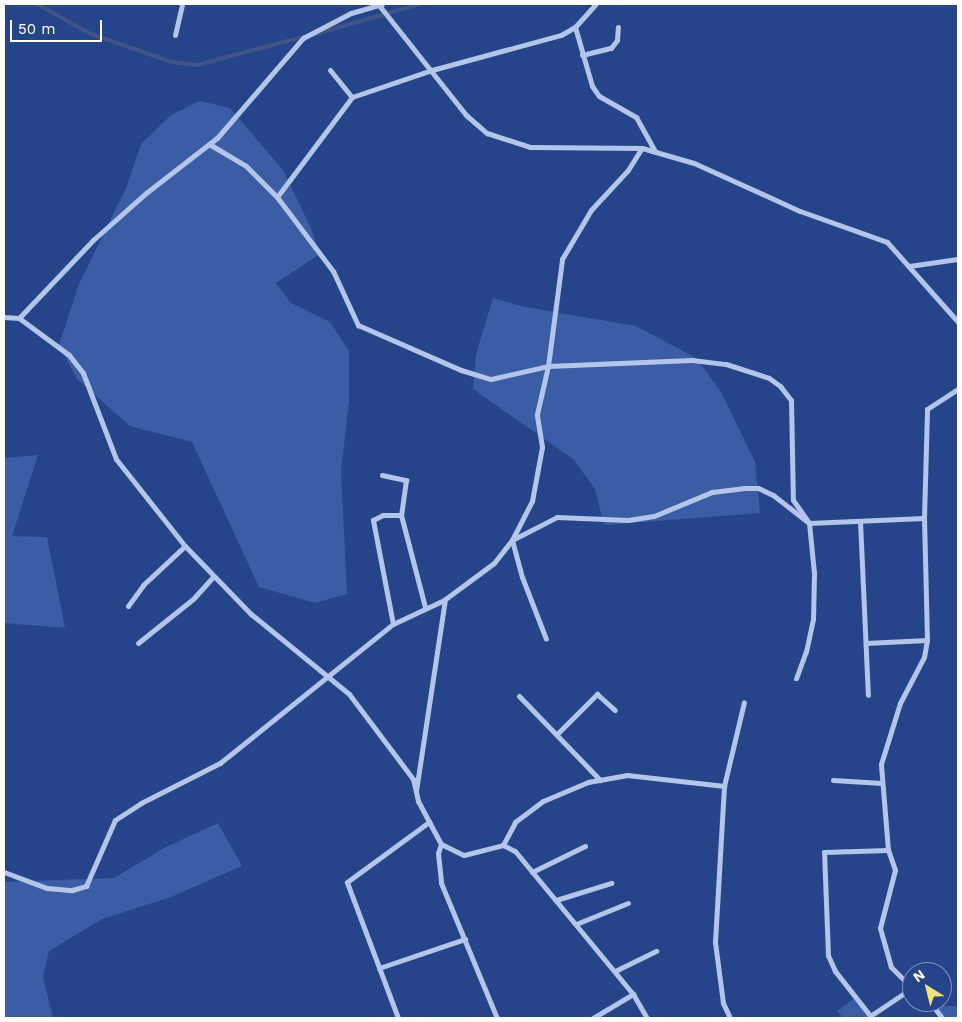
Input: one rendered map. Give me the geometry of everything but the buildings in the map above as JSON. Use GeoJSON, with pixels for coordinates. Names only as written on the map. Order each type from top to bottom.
{"type":"FeatureCollection","features":[{"type":"Feature","properties":{"kind":"street"},"geometry":{"type":"LineString","coordinates":[[175,35],[182,4]]}},
{"type":"Feature","properties":{"kind":"street"},"geometry":{"type":"LineString","coordinates":[[277,197],[352,97],[432,70],[561,35],[575,27],[596,4]]}},
{"type":"Feature","properties":{"kind":"street"},"geometry":{"type":"LineString","coordinates":[[20,318],[93,240],[146,193],[209,144],[307,34],[351,13],[380,5],[466,115],[487,133],[530,147],[642,148],[694,163],[800,211],[887,242],[958,322]]}},
{"type":"Feature","properties":{"kind":"street"},"geometry":{"type":"LineString","coordinates":[[575,27],[586,72],[599,96],[636,117],[654,150]]}},
{"type":"Feature","properties":{"kind":"street"},"geometry":{"type":"LineString","coordinates":[[582,56],[611,48],[617,40],[618,27]]}},
{"type":"Feature","properties":{"kind":"street"},"geometry":{"type":"LineString","coordinates":[[330,70],[352,97]]}},
{"type":"Feature","properties":{"kind":"street"},"geometry":{"type":"LineString","coordinates":[[209,144],[246,166],[277,197],[333,271],[358,325],[461,370],[492,379],[548,366],[692,360],[726,364],[769,378],[780,386],[791,400],[793,500],[809,523],[814,574],[813,619],[806,651],[796,678]]}},
{"type":"Feature","properties":{"kind":"street"},"geometry":{"type":"LineString","coordinates":[[4,872],[47,888],[72,890],[86,886],[115,820],[141,803],[220,763],[393,624],[445,598],[494,563],[512,540],[532,501],[542,447],[536,414],[548,366],[562,259],[591,210],[628,170],[642,148]]}},
{"type":"Feature","properties":{"kind":"street"},"geometry":{"type":"LineString","coordinates":[[909,266],[958,259]]}},
{"type":"Feature","properties":{"kind":"street"},"geometry":{"type":"LineString","coordinates":[[4,317],[20,318],[69,355],[83,374],[116,459],[185,546],[213,577],[251,614],[349,694],[413,779],[416,793],[428,822],[441,844],[464,855],[503,845],[515,852],[615,971],[633,994],[647,1018]]}},
{"type":"Feature","properties":{"kind":"street"},"geometry":{"type":"LineString","coordinates":[[902,978],[891,967],[882,944],[880,928],[895,870],[888,850],[881,764],[900,703],[924,657],[927,640],[924,518],[927,409],[958,389]]}},
{"type":"Feature","properties":{"kind":"street"},"geometry":{"type":"LineString","coordinates":[[382,475],[406,480],[401,515],[425,607]]}},
{"type":"Feature","properties":{"kind":"street"},"geometry":{"type":"LineString","coordinates":[[512,540],[557,517],[628,520],[654,516],[712,492],[743,488],[758,488],[774,495],[809,523],[924,518]]}},
{"type":"Feature","properties":{"kind":"street"},"geometry":{"type":"LineString","coordinates":[[393,624],[374,520],[383,515],[401,515]]}},
{"type":"Feature","properties":{"kind":"street"},"geometry":{"type":"LineString","coordinates":[[860,521],[868,695]]}},
{"type":"Feature","properties":{"kind":"street"},"geometry":{"type":"LineString","coordinates":[[512,540],[522,577],[546,639]]}},
{"type":"Feature","properties":{"kind":"street"},"geometry":{"type":"LineString","coordinates":[[128,606],[143,585],[185,546]]}},
{"type":"Feature","properties":{"kind":"street"},"geometry":{"type":"LineString","coordinates":[[138,643],[193,599],[213,577]]}},
{"type":"Feature","properties":{"kind":"street"},"geometry":{"type":"LineString","coordinates":[[416,793],[446,614],[445,598]]}},
{"type":"Feature","properties":{"kind":"street"},"geometry":{"type":"LineString","coordinates":[[866,643],[927,640]]}},
{"type":"Feature","properties":{"kind":"street"},"geometry":{"type":"LineString","coordinates":[[557,734],[597,694],[615,710]]}},
{"type":"Feature","properties":{"kind":"street"},"geometry":{"type":"LineString","coordinates":[[519,696],[540,720],[557,734],[600,780]]}},
{"type":"Feature","properties":{"kind":"street"},"geometry":{"type":"LineString","coordinates":[[730,1018],[723,1003],[715,942],[724,786],[744,702]]}},
{"type":"Feature","properties":{"kind":"street"},"geometry":{"type":"LineString","coordinates":[[503,845],[514,822],[542,801],[600,780],[640,776],[724,786]]}},
{"type":"Feature","properties":{"kind":"street"},"geometry":{"type":"LineString","coordinates":[[833,780],[882,783]]}},
{"type":"Feature","properties":{"kind":"street"},"geometry":{"type":"LineString","coordinates":[[398,1018],[347,882],[428,822]]}},
{"type":"Feature","properties":{"kind":"street"},"geometry":{"type":"LineString","coordinates":[[441,844],[438,853],[441,883],[497,1018]]}},
{"type":"Feature","properties":{"kind":"street"},"geometry":{"type":"LineString","coordinates":[[532,872],[585,846]]}},
{"type":"Feature","properties":{"kind":"street"},"geometry":{"type":"LineString","coordinates":[[888,850],[824,852],[828,955],[835,971],[871,1017],[902,995]]}},
{"type":"Feature","properties":{"kind":"street"},"geometry":{"type":"LineString","coordinates":[[556,900],[611,883]]}},
{"type":"Feature","properties":{"kind":"street"},"geometry":{"type":"LineString","coordinates":[[576,924],[628,903]]}},
{"type":"Feature","properties":{"kind":"street"},"geometry":{"type":"LineString","coordinates":[[379,968],[464,939]]}},
{"type":"Feature","properties":{"kind":"street"},"geometry":{"type":"LineString","coordinates":[[615,971],[656,951]]}},
{"type":"Feature","properties":{"kind":"street"},"geometry":{"type":"LineString","coordinates":[[593,1018],[633,994]]}},
{"type":"Feature","properties":{"kind":"shaded area"},"geometry":{"type":"Polygon","coordinates":[[[200,101],[230,108],[283,170],[311,228],[320,254],[276,283],[291,303],[330,322],[349,351],[349,401],[341,472],[347,594],[315,603],[259,587],[192,442],[130,426],[77,379],[59,345],[79,284],[126,188],[141,144],[171,115],[200,101]]]}},
{"type":"Feature","properties":{"kind":"shaded area"},"geometry":{"type":"Polygon","coordinates":[[[493,298],[525,307],[636,326],[696,358],[721,392],[755,462],[760,513],[604,525],[595,489],[573,459],[473,389],[476,354],[493,298]]]}},
{"type":"Feature","properties":{"kind":"shaded area"},"geometry":{"type":"Polygon","coordinates":[[[38,455],[12,536],[47,537],[65,628],[4,623],[4,458],[38,455]]]}},
{"type":"Feature","properties":{"kind":"shaded area"},"geometry":{"type":"Polygon","coordinates":[[[218,823],[242,866],[171,897],[102,919],[49,951],[43,977],[53,1018],[4,1018],[4,882],[114,878],[164,848],[218,823]]]}},
{"type":"Feature","properties":{"kind":"shaded area"},"geometry":{"type":"Polygon","coordinates":[[[856,997],[871,1018],[843,1018],[837,1011],[856,997]]]}},
{"type":"Feature","properties":{"kind":"shaded area"},"geometry":{"type":"Polygon","coordinates":[[[952,1006],[958,1006],[958,1018],[939,1018],[936,1012],[952,1012],[952,1006]]]}},
{"type":"Feature","properties":{"kind":"waterway"},"geometry":{"type":"LineString","coordinates":[[37,4],[91,34],[172,62],[197,65],[303,37]]}},
{"type":"Feature","properties":{"kind":"waterway"},"geometry":{"type":"LineString","coordinates":[[312,35],[420,4]]}}]}
